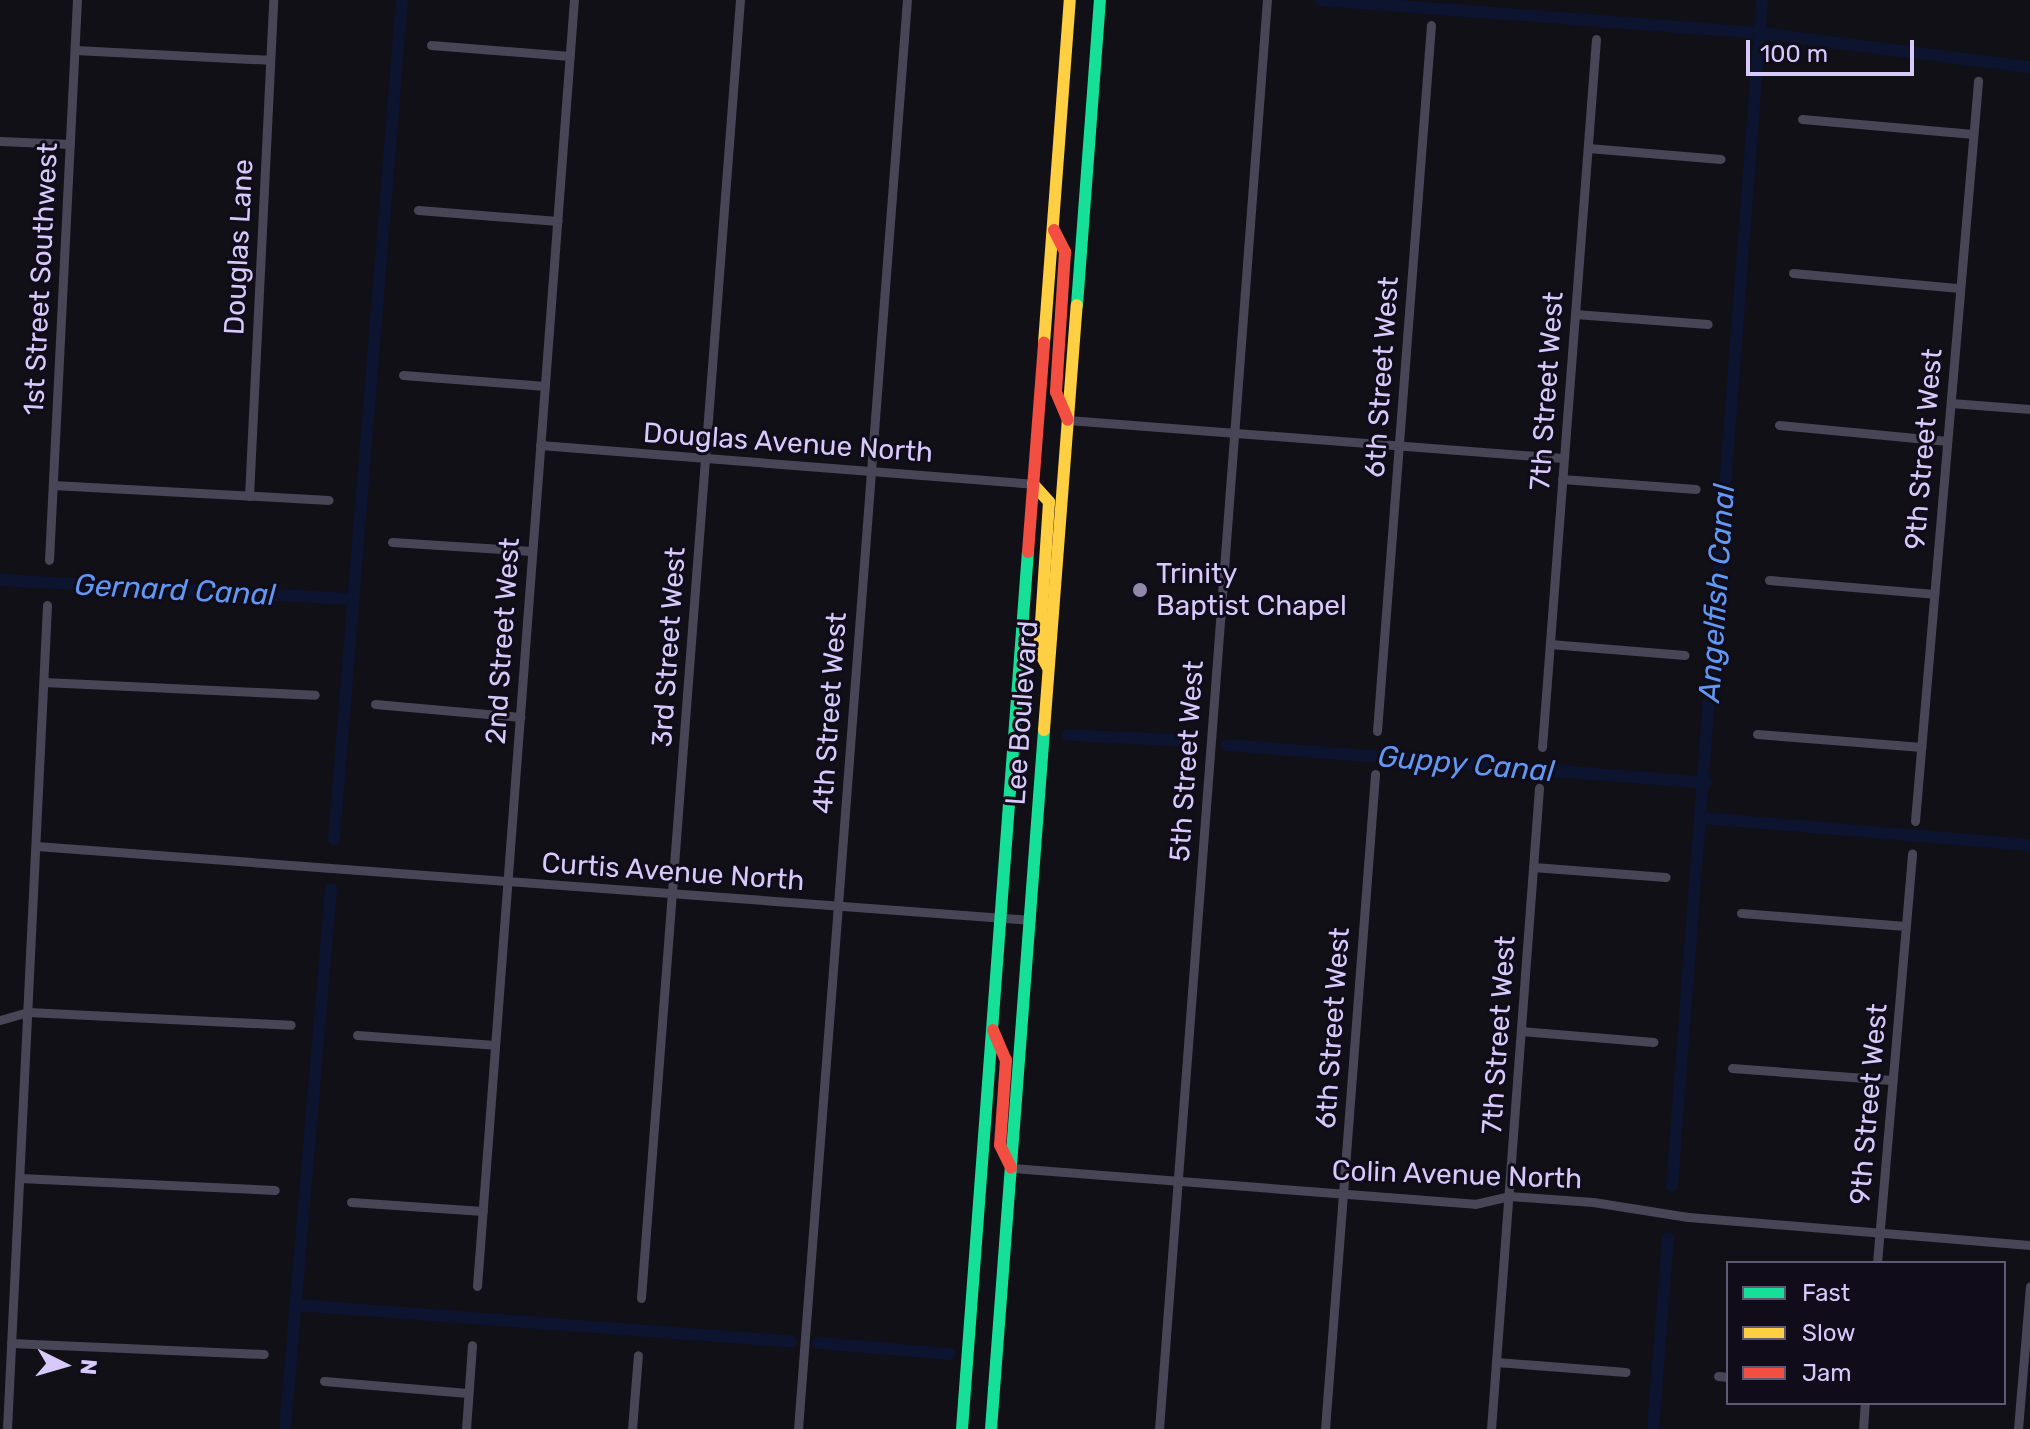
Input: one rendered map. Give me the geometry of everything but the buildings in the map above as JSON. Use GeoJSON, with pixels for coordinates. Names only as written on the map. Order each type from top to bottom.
{"type":"FeatureCollection","features":[{"type":"Feature","properties":{"kind":"main road","name":"Lee Boulevard"},"geometry":{"type":"LineString","coordinates":[[962,1429],[1070,0]]}},
{"type":"Feature","properties":{"kind":"main road","name":"Lee Boulevard"},"geometry":{"type":"LineString","coordinates":[[991,1429],[1100,0]]}},
{"type":"Feature","properties":{"kind":"main road"},"geometry":{"type":"LineString","coordinates":[[1052,227],[1065,252],[1056,392],[1068,420]]}},
{"type":"Feature","properties":{"kind":"main road"},"geometry":{"type":"LineString","coordinates":[[1033,484],[1049,502],[1039,651],[1049,671]]}},
{"type":"Feature","properties":{"kind":"main road"},"geometry":{"type":"LineString","coordinates":[[992,1027],[1006,1060],[1000,1145],[1011,1168]]}},
{"type":"Feature","properties":{"kind":"street","name":"1st Street Southwest"},"geometry":{"type":"LineString","coordinates":[[49,560],[77,0]]}},
{"type":"Feature","properties":{"kind":"street","name":"Douglas Lane"},"geometry":{"type":"LineString","coordinates":[[249,496],[273,0]]}},
{"type":"Feature","properties":{"kind":"street","name":"2nd Street West"},"geometry":{"type":"LineString","coordinates":[[477,1286],[574,0]]}},
{"type":"Feature","properties":{"kind":"street","name":"3rd Street West"},"geometry":{"type":"LineString","coordinates":[[641,1298],[740,0]]}},
{"type":"Feature","properties":{"kind":"street","name":"4th Street West"},"geometry":{"type":"LineString","coordinates":[[798,1429],[907,0]]}},
{"type":"Feature","properties":{"kind":"street","name":"5th Street West"},"geometry":{"type":"LineString","coordinates":[[1159,1429],[1267,0]]}},
{"type":"Feature","properties":{"kind":"street","name":"6th Street West"},"geometry":{"type":"LineString","coordinates":[[1377,731],[1431,25]]}},
{"type":"Feature","properties":{"kind":"street","name":"7th Street West"},"geometry":{"type":"LineString","coordinates":[[1542,747],[1596,39]]}},
{"type":"Feature","properties":{"kind":"street"},"geometry":{"type":"LineString","coordinates":[[431,45],[570,56]]}},
{"type":"Feature","properties":{"kind":"street"},"geometry":{"type":"LineString","coordinates":[[75,50],[270,60]]}},
{"type":"Feature","properties":{"kind":"street","name":"9th Street West"},"geometry":{"type":"LineString","coordinates":[[1915,821],[1978,81]]}},
{"type":"Feature","properties":{"kind":"street"},"geometry":{"type":"LineString","coordinates":[[1802,119],[1973,134]]}},
{"type":"Feature","properties":{"kind":"street"},"geometry":{"type":"LineString","coordinates":[[0,141],[70,144]]}},
{"type":"Feature","properties":{"kind":"street"},"geometry":{"type":"LineString","coordinates":[[1588,148],[1721,159]]}},
{"type":"Feature","properties":{"kind":"street"},"geometry":{"type":"LineString","coordinates":[[418,210],[558,221]]}},
{"type":"Feature","properties":{"kind":"street"},"geometry":{"type":"LineString","coordinates":[[1793,273],[1959,288]]}},
{"type":"Feature","properties":{"kind":"street"},"geometry":{"type":"LineString","coordinates":[[1575,314],[1708,324]]}},
{"type":"Feature","properties":{"kind":"street"},"geometry":{"type":"LineString","coordinates":[[403,375],[545,386]]}},
{"type":"Feature","properties":{"kind":"street"},"geometry":{"type":"LineString","coordinates":[[1951,403],[2030,409]]}},
{"type":"Feature","properties":{"kind":"street"},"geometry":{"type":"LineString","coordinates":[[1068,420],[1563,458]]}},
{"type":"Feature","properties":{"kind":"street"},"geometry":{"type":"LineString","coordinates":[[1779,425],[1947,441]]}},
{"type":"Feature","properties":{"kind":"street","name":"Douglas Avenue North"},"geometry":{"type":"LineString","coordinates":[[540,445],[1033,484]]}},
{"type":"Feature","properties":{"kind":"street"},"geometry":{"type":"LineString","coordinates":[[1562,479],[1696,489]]}},
{"type":"Feature","properties":{"kind":"street"},"geometry":{"type":"LineString","coordinates":[[53,485],[329,500]]}},
{"type":"Feature","properties":{"kind":"street"},"geometry":{"type":"LineString","coordinates":[[392,542],[532,551]]}},
{"type":"Feature","properties":{"kind":"street"},"geometry":{"type":"LineString","coordinates":[[1769,580],[1934,594]]}},
{"type":"Feature","properties":{"kind":"street"},"geometry":{"type":"LineString","coordinates":[[7,1429],[47,605]]}},
{"type":"Feature","properties":{"kind":"street"},"geometry":{"type":"LineString","coordinates":[[1550,644],[1685,655]]}},
{"type":"Feature","properties":{"kind":"street"},"geometry":{"type":"LineString","coordinates":[[44,682],[315,695]]}},
{"type":"Feature","properties":{"kind":"street"},"geometry":{"type":"LineString","coordinates":[[375,704],[520,717]]}},
{"type":"Feature","properties":{"kind":"street"},"geometry":{"type":"LineString","coordinates":[[1757,734],[1921,747]]}},
{"type":"Feature","properties":{"kind":"street","name":"6th Street West"},"geometry":{"type":"LineString","coordinates":[[1325,1429],[1375,774]]}},
{"type":"Feature","properties":{"kind":"street","name":"7th Street West"},"geometry":{"type":"LineString","coordinates":[[1491,1429],[1539,788]]}},
{"type":"Feature","properties":{"kind":"street","name":"Curtis Avenue North"},"geometry":{"type":"LineString","coordinates":[[36,846],[313,863],[507,881],[1031,920]]}},
{"type":"Feature","properties":{"kind":"street","name":"9th Street West"},"geometry":{"type":"LineString","coordinates":[[1877,1261],[1912,853]]}},
{"type":"Feature","properties":{"kind":"street"},"geometry":{"type":"LineString","coordinates":[[1533,867],[1666,877]]}},
{"type":"Feature","properties":{"kind":"street"},"geometry":{"type":"LineString","coordinates":[[1741,913],[1905,926]]}},
{"type":"Feature","properties":{"kind":"street"},"geometry":{"type":"LineString","coordinates":[[0,1020],[28,1012],[291,1025]]}},
{"type":"Feature","properties":{"kind":"street"},"geometry":{"type":"LineString","coordinates":[[1521,1031],[1654,1042]]}},
{"type":"Feature","properties":{"kind":"street"},"geometry":{"type":"LineString","coordinates":[[357,1035],[495,1045]]}},
{"type":"Feature","properties":{"kind":"street"},"geometry":{"type":"LineString","coordinates":[[1732,1068],[1892,1080]]}},
{"type":"Feature","properties":{"kind":"street","name":"Colin Avenue North"},"geometry":{"type":"LineString","coordinates":[[1011,1168],[1475,1204],[1509,1196],[1803,1227],[2030,1245]]}},
{"type":"Feature","properties":{"kind":"street"},"geometry":{"type":"LineString","coordinates":[[20,1178],[275,1190]]}},
{"type":"Feature","properties":{"kind":"street"},"geometry":{"type":"LineString","coordinates":[[351,1202],[483,1211]]}},
{"type":"Feature","properties":{"kind":"street"},"geometry":{"type":"LineString","coordinates":[[2018,1429],[2030,1287]]}},
{"type":"Feature","properties":{"kind":"street"},"geometry":{"type":"LineString","coordinates":[[11,1343],[264,1354]]}},
{"type":"Feature","properties":{"kind":"street"},"geometry":{"type":"LineString","coordinates":[[466,1429],[472,1345]]}},
{"type":"Feature","properties":{"kind":"street"},"geometry":{"type":"LineString","coordinates":[[632,1429],[638,1355]]}},
{"type":"Feature","properties":{"kind":"street"},"geometry":{"type":"LineString","coordinates":[[1496,1362],[1626,1372]]}},
{"type":"Feature","properties":{"kind":"street"},"geometry":{"type":"LineString","coordinates":[[324,1381],[468,1393]]}},
{"type":"Feature","properties":{"kind":"street"},"geometry":{"type":"LineString","coordinates":[[1863,1429],[1865,1405]]}},
{"type":"Feature","properties":{"kind":"waterway"},"geometry":{"type":"LineString","coordinates":[[334,839],[402,0]]}},
{"type":"Feature","properties":{"kind":"waterway"},"geometry":{"type":"LineString","coordinates":[[1321,0],[1759,33],[2030,67]]}},
{"type":"Feature","properties":{"kind":"waterway","name":"Angelfish Canal"},"geometry":{"type":"LineString","coordinates":[[1672,1186],[1762,0]]}},
{"type":"Feature","properties":{"kind":"waterway","name":"Gernard Canal"},"geometry":{"type":"LineString","coordinates":[[0,580],[351,599]]}},
{"type":"Feature","properties":{"kind":"waterway","name":"Guppy Canal"},"geometry":{"type":"LineString","coordinates":[[1068,735],[1192,741]]}},
{"type":"Feature","properties":{"kind":"waterway","name":"Guppy Canal"},"geometry":{"type":"LineString","coordinates":[[1227,745],[1705,783]]}},
{"type":"Feature","properties":{"kind":"waterway"},"geometry":{"type":"LineString","coordinates":[[1702,818],[2030,845]]}},
{"type":"Feature","properties":{"kind":"waterway"},"geometry":{"type":"LineString","coordinates":[[285,1429],[331,889]]}},
{"type":"Feature","properties":{"kind":"waterway","name":"Angelfish Canal"},"geometry":{"type":"LineString","coordinates":[[1653,1429],[1668,1239]]}},
{"type":"Feature","properties":{"kind":"waterway"},"geometry":{"type":"LineString","coordinates":[[295,1305],[791,1341]]}},
{"type":"Feature","properties":{"kind":"waterway"},"geometry":{"type":"LineString","coordinates":[[818,1343],[950,1354]]}},
{"type":"Feature","properties":{"kind":"traffic: fast"},"geometry":{"type":"LineString","coordinates":[[1077,305],[1100,0]]}},
{"type":"Feature","properties":{"kind":"traffic: fast"},"geometry":{"type":"LineString","coordinates":[[962,1429],[1028,552]]}},
{"type":"Feature","properties":{"kind":"traffic: fast"},"geometry":{"type":"LineString","coordinates":[[991,1429],[1044,730]]}},
{"type":"Feature","properties":{"kind":"traffic: slow"},"geometry":{"type":"LineString","coordinates":[[1044,343],[1070,0]]}},
{"type":"Feature","properties":{"kind":"traffic: slow"},"geometry":{"type":"LineString","coordinates":[[1044,730],[1077,305]]}},
{"type":"Feature","properties":{"kind":"traffic: slow"},"geometry":{"type":"LineString","coordinates":[[1033,484],[1049,502],[1039,651],[1048,668]]}},
{"type":"Feature","properties":{"kind":"traffic: jam"},"geometry":{"type":"LineString","coordinates":[[1054,230],[1065,252],[1056,392],[1068,420]]}},
{"type":"Feature","properties":{"kind":"traffic: jam"},"geometry":{"type":"LineString","coordinates":[[1028,552],[1044,343]]}},
{"type":"Feature","properties":{"kind":"traffic: jam"},"geometry":{"type":"LineString","coordinates":[[993,1030],[1006,1060],[1000,1145],[1011,1168]]}},
{"type":"Feature","properties":{"kind":"place","name":"Trinity Baptist Chapel"},"geometry":{"type":"Point","coordinates":[1140,590]}}]}
